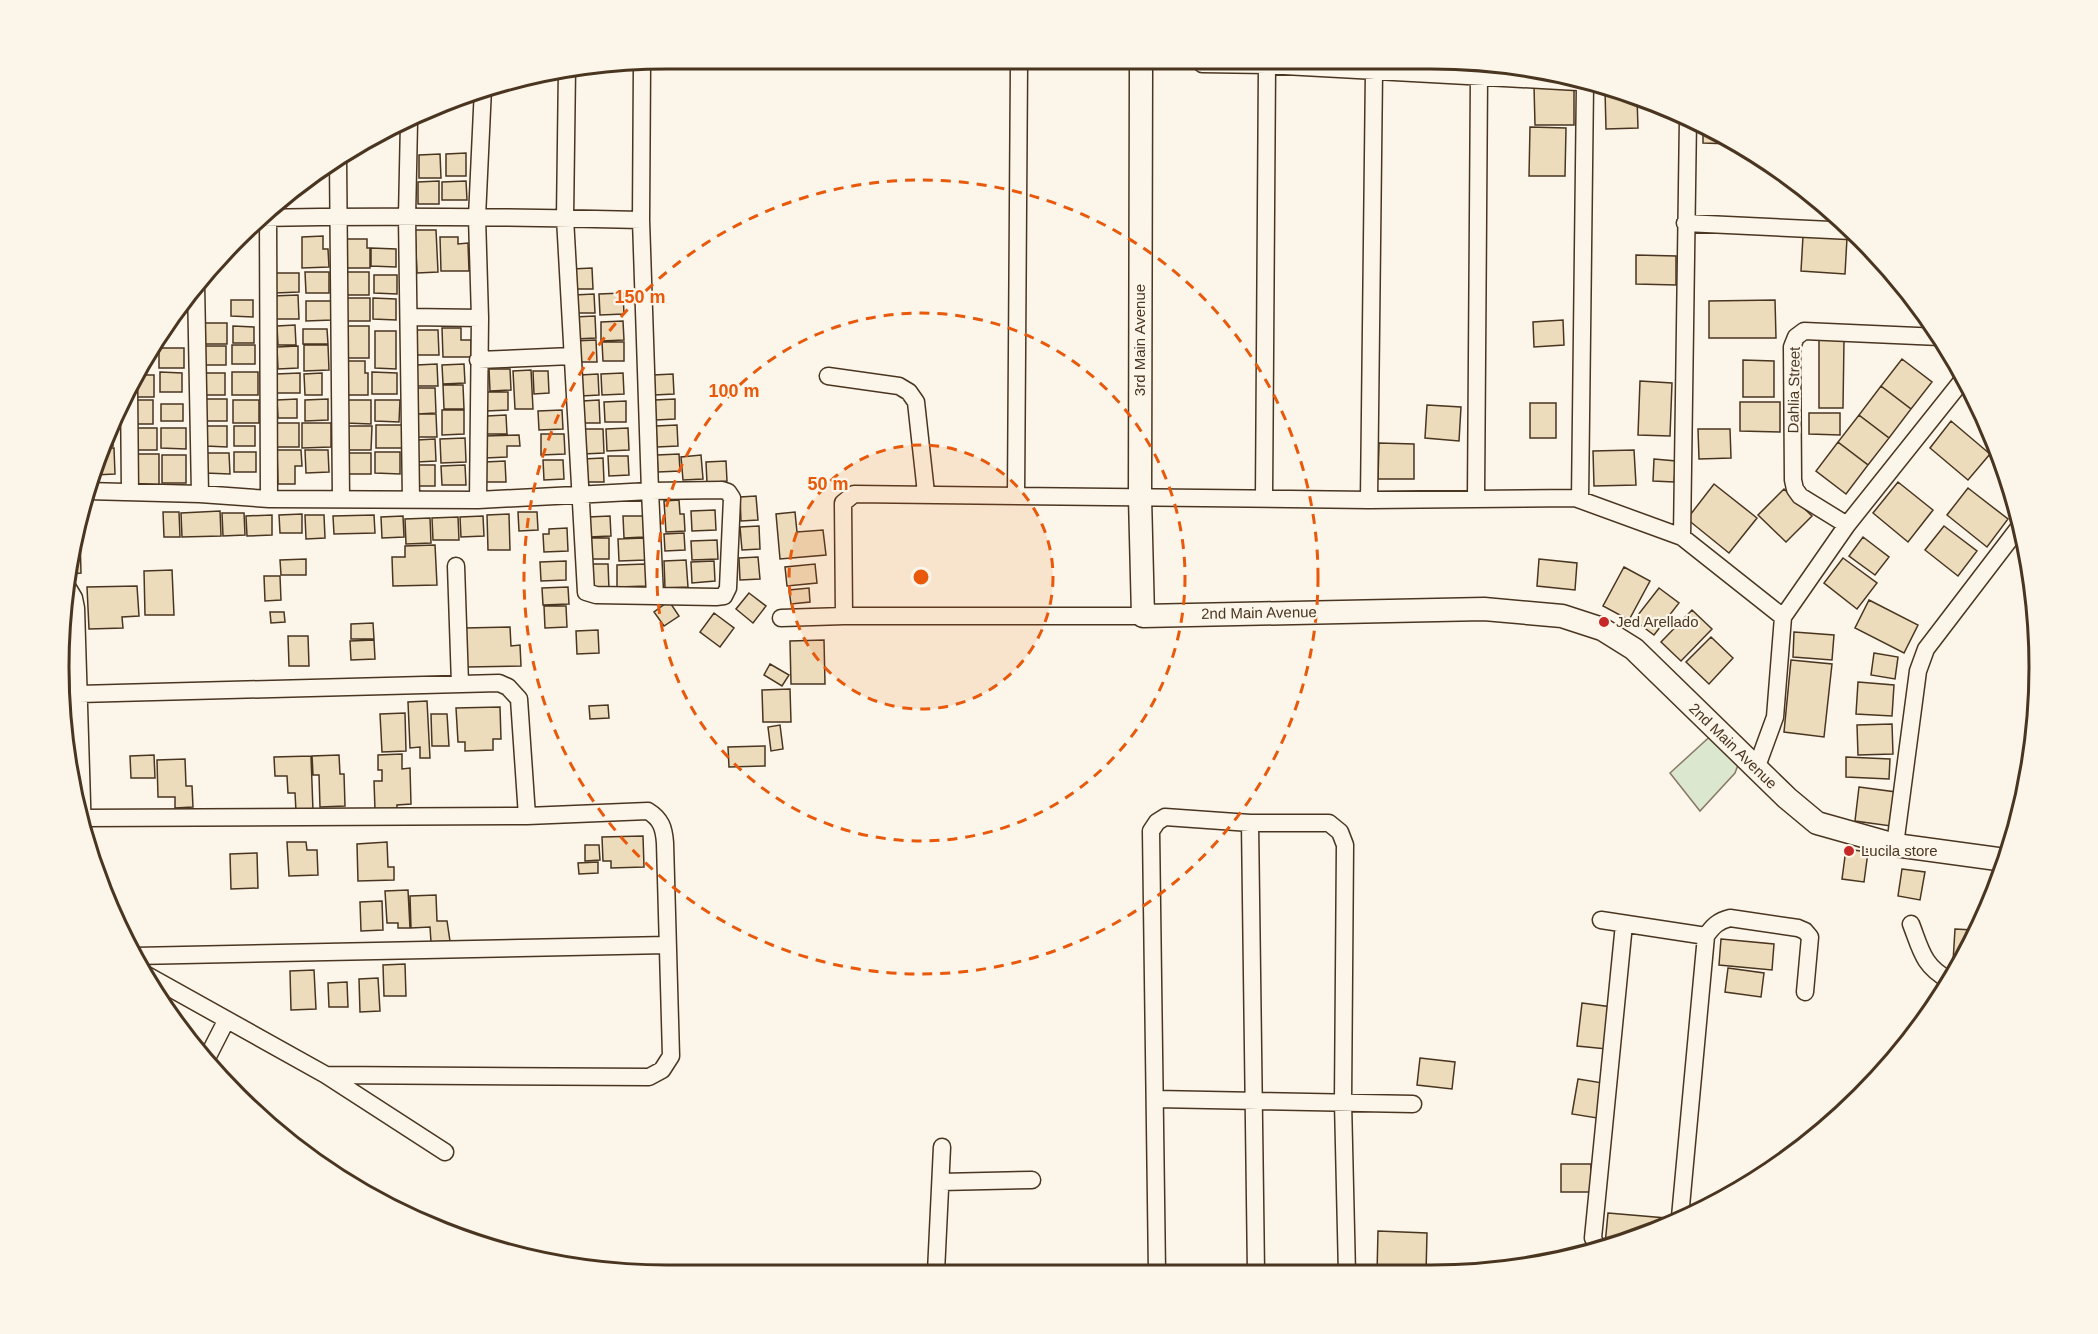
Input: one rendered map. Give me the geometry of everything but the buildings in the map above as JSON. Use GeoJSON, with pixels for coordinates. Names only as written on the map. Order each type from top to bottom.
{"type":"FeatureCollection","features":[{"type":"Feature","properties":{"kind":"street"},"geometry":{"type":"LineString","coordinates":[[1016,496],[1019,69]]}},
{"type":"Feature","properties":{"kind":"street","name":"3rd Main Avenue"},"geometry":{"type":"LineString","coordinates":[[1141,69],[1140,497],[1143,616]]}},
{"type":"Feature","properties":{"kind":"street"},"geometry":{"type":"LineString","coordinates":[[1264,498],[1267,69]]}},
{"type":"Feature","properties":{"kind":"street"},"geometry":{"type":"LineString","coordinates":[[1338,69],[1549,80]]}},
{"type":"Feature","properties":{"kind":"street"},"geometry":{"type":"LineString","coordinates":[[642,70],[641,220],[655,596]]}},
{"type":"Feature","properties":{"kind":"street"},"geometry":{"type":"LineString","coordinates":[[1369,500],[1374,71]]}},
{"type":"Feature","properties":{"kind":"street"},"geometry":{"type":"LineString","coordinates":[[1476,498],[1479,76]]}},
{"type":"Feature","properties":{"kind":"street"},"geometry":{"type":"LineString","coordinates":[[96,491],[200,494],[269,499],[478,501],[580,494],[722,490],[728,492],[732,498],[728,588],[724,596],[590,595],[586,592],[580,494],[572,356],[565,218],[567,77]]}},
{"type":"Feature","properties":{"kind":"street"},"geometry":{"type":"LineString","coordinates":[[1580,500],[1585,89]]}},
{"type":"Feature","properties":{"kind":"street"},"geometry":{"type":"LineString","coordinates":[[478,501],[480,318],[477,217],[483,99]]}},
{"type":"Feature","properties":{"kind":"street"},"geometry":{"type":"LineString","coordinates":[[409,128],[406,217],[411,499]]}},
{"type":"Feature","properties":{"kind":"street"},"geometry":{"type":"LineString","coordinates":[[1682,537],[1688,128]]}},
{"type":"Feature","properties":{"kind":"street"},"geometry":{"type":"LineString","coordinates":[[338,168],[341,499]]}},
{"type":"Feature","properties":{"kind":"street"},"geometry":{"type":"LineString","coordinates":[[274,216],[641,220]]}},
{"type":"Feature","properties":{"kind":"street"},"geometry":{"type":"LineString","coordinates":[[1685,223],[1839,230]]}},
{"type":"Feature","properties":{"kind":"street"},"geometry":{"type":"LineString","coordinates":[[265,224],[269,499]]}},
{"type":"Feature","properties":{"kind":"street"},"geometry":{"type":"LineString","coordinates":[[196,299],[200,494]]}},
{"type":"Feature","properties":{"kind":"street"},"geometry":{"type":"LineString","coordinates":[[409,317],[480,318]]}},
{"type":"Feature","properties":{"kind":"street","name":"Dahlia Street"},"geometry":{"type":"LineString","coordinates":[[1847,525],[1800,496],[1795,489],[1793,480],[1792,347],[1796,337],[1804,331],[1929,337]]}},
{"type":"Feature","properties":{"kind":"street"},"geometry":{"type":"LineString","coordinates":[[478,360],[572,356]]}},
{"type":"Feature","properties":{"kind":"street"},"geometry":{"type":"LineString","coordinates":[[828,376],[899,386],[909,392],[916,402],[926,493]]}},
{"type":"Feature","properties":{"kind":"street"},"geometry":{"type":"LineString","coordinates":[[1756,769],[1774,717],[1783,617],[1847,525],[1958,386]]}},
{"type":"Feature","properties":{"kind":"street"},"geometry":{"type":"LineString","coordinates":[[129,407],[130,492]]}},
{"type":"Feature","properties":{"kind":"street"},"geometry":{"type":"LineString","coordinates":[[844,616],[843,503],[855,494],[926,493],[1369,500],[1575,498],[1682,537],[1783,617]]}},
{"type":"Feature","properties":{"kind":"street"},"geometry":{"type":"LineString","coordinates":[[1895,845],[1918,671],[1926,649],[2014,534]]}},
{"type":"Feature","properties":{"kind":"street"},"geometry":{"type":"LineString","coordinates":[[456,566],[460,684]]}},
{"type":"Feature","properties":{"kind":"street"},"geometry":{"type":"LineString","coordinates":[[73,597],[76,608],[82,792]]}},
{"type":"Feature","properties":{"kind":"street","name":"2nd Main Avenue"},"geometry":{"type":"LineString","coordinates":[[781,618],[1143,616],[1484,609],[1562,616],[1602,629],[1634,649],[1756,769],[1817,823],[1895,845],[1997,859]]}},
{"type":"Feature","properties":{"kind":"street"},"geometry":{"type":"LineString","coordinates":[[79,694],[499,683],[508,687],[519,699],[527,816]]}},
{"type":"Feature","properties":{"kind":"street"},"geometry":{"type":"LineString","coordinates":[[91,827],[648,811],[656,816],[664,828],[671,1056],[662,1070],[649,1077],[326,1076]]}},
{"type":"Feature","properties":{"kind":"street"},"geometry":{"type":"LineString","coordinates":[[1157,1265],[1151,831],[1156,822],[1165,817],[1250,823],[1329,823],[1340,832],[1345,845],[1343,1102],[1347,1265]]}},
{"type":"Feature","properties":{"kind":"street"},"geometry":{"type":"LineString","coordinates":[[1250,823],[1256,1265]]}},
{"type":"Feature","properties":{"kind":"street"},"geometry":{"type":"LineString","coordinates":[[1681,1210],[1706,936],[1713,926],[1730,918],[1805,931],[1810,937],[1805,992]]}},
{"type":"Feature","properties":{"kind":"street"},"geometry":{"type":"LineString","coordinates":[[1601,920],[1706,936]]}},
{"type":"Feature","properties":{"kind":"street"},"geometry":{"type":"LineString","coordinates":[[1595,1242],[1593,1238],[1624,924]]}},
{"type":"Feature","properties":{"kind":"street"},"geometry":{"type":"LineString","coordinates":[[1911,924],[1925,961],[1942,977]]}},
{"type":"Feature","properties":{"kind":"street"},"geometry":{"type":"LineString","coordinates":[[144,956],[667,945]]}},
{"type":"Feature","properties":{"kind":"street"},"geometry":{"type":"LineString","coordinates":[[159,982],[326,1076],[444,1152]]}},
{"type":"Feature","properties":{"kind":"street"},"geometry":{"type":"LineString","coordinates":[[210,1052],[226,1021]]}},
{"type":"Feature","properties":{"kind":"street"},"geometry":{"type":"LineString","coordinates":[[1156,1099],[1413,1104]]}},
{"type":"Feature","properties":{"kind":"street"},"geometry":{"type":"LineString","coordinates":[[936,1265],[942,1147]]}},
{"type":"Feature","properties":{"kind":"street"},"geometry":{"type":"LineString","coordinates":[[941,1182],[1032,1180]]}},
{"type":"Feature","properties":{"kind":"green space"},"geometry":{"type":"Polygon","coordinates":[[[1716,731],[1741,757],[1735,773],[1700,811],[1670,773],[1716,731]]]}},
{"type":"Feature","properties":{"kind":"place","name":"Jed Arellado"},"geometry":{"type":"Point","coordinates":[1604,622]}},
{"type":"Feature","properties":{"kind":"place","name":"Lucila store"},"geometry":{"type":"Point","coordinates":[1849,851]}}]}
